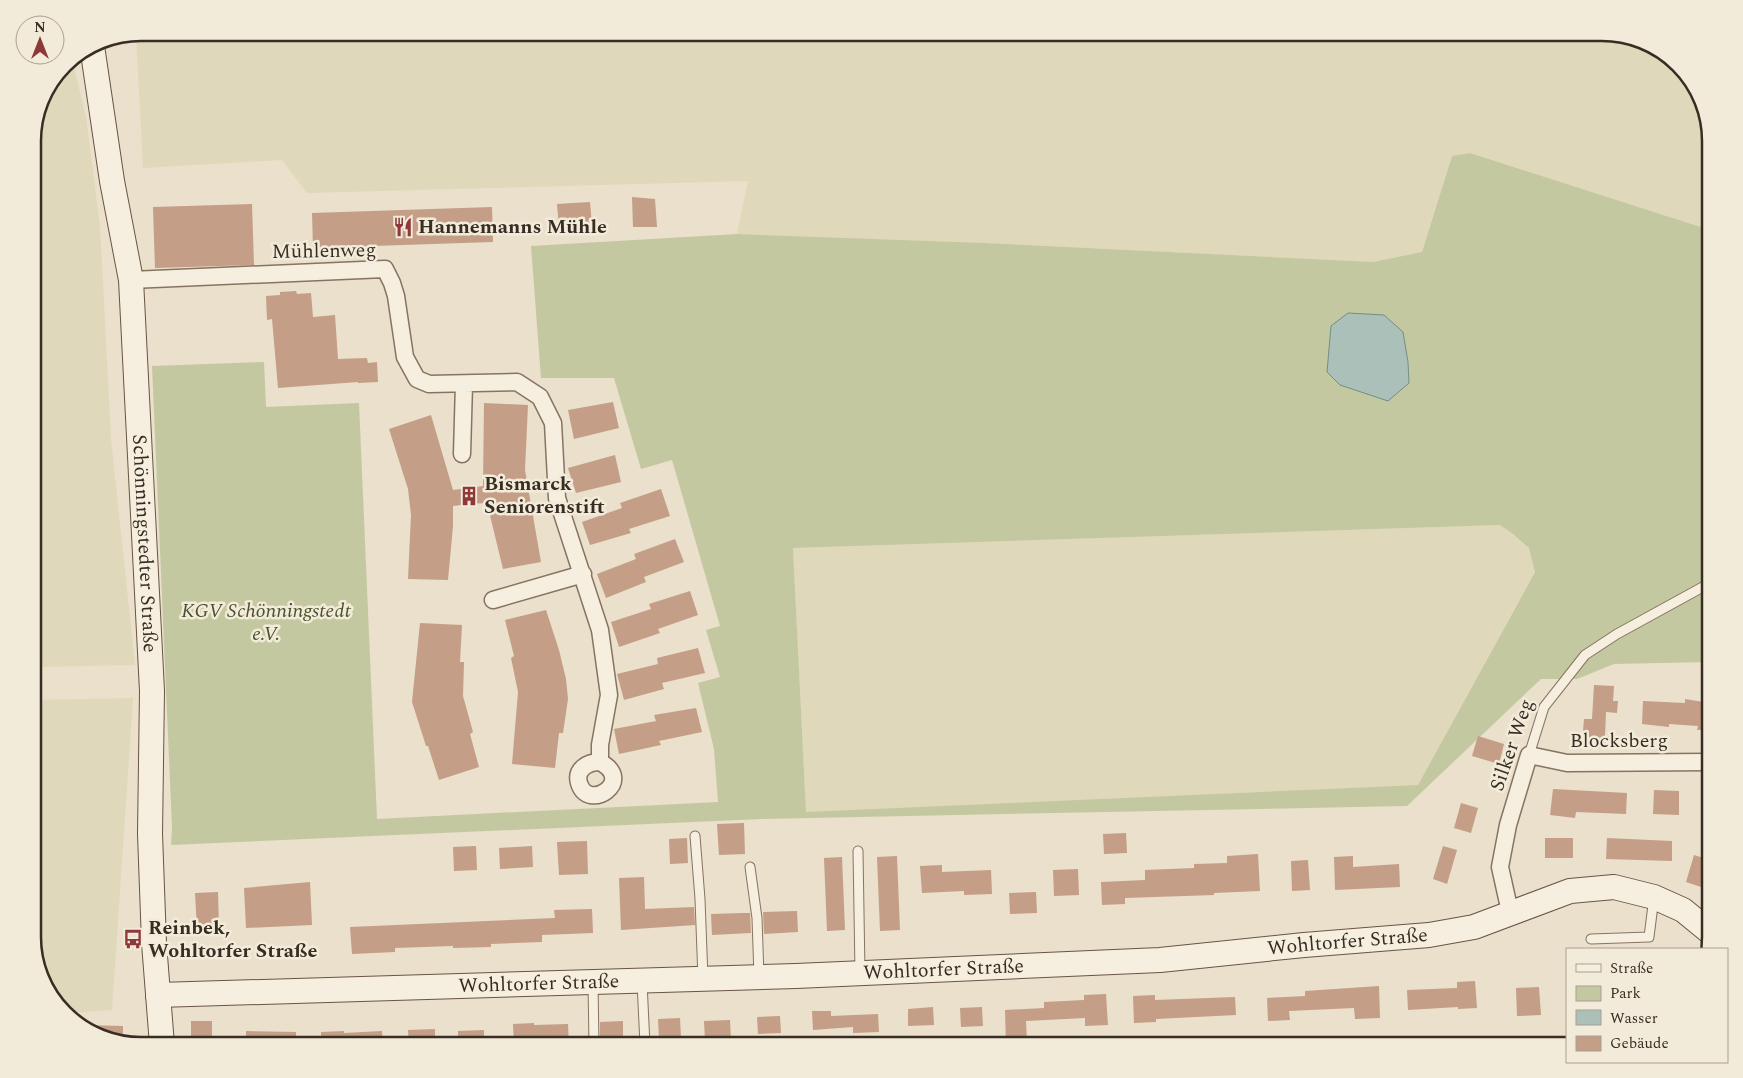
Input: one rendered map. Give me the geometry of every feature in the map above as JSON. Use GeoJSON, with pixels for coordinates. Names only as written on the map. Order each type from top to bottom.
{"type":"FeatureCollection","features":[{"type":"Feature","properties":{"kind":"street","name":"Schönningstedter Straße"},"geometry":{"type":"LineString","coordinates":[[93,54],[112,181],[131,280],[152,691],[150,834],[154,943],[161,1037]]}},
{"type":"Feature","properties":{"kind":"street","name":"Mühlenweg"},"geometry":{"type":"LineString","coordinates":[[131,280],[385,269],[396,296],[405,357],[417,379],[429,384],[517,382],[540,396],[553,423],[557,498],[600,630],[609,695],[600,745],[600,762]]}},
{"type":"Feature","properties":{"kind":"street"},"geometry":{"type":"LineString","coordinates":[[462,454],[464,384]]}},
{"type":"Feature","properties":{"kind":"street"},"geometry":{"type":"LineString","coordinates":[[492,600],[582,574]]}},
{"type":"Feature","properties":{"kind":"street","name":"Blocksberg"},"geometry":{"type":"LineString","coordinates":[[1529,755],[1567,763],[1702,762]]}},
{"type":"Feature","properties":{"kind":"street","name":"Silker Weg"},"geometry":{"type":"LineString","coordinates":[[1510,912],[1500,867],[1508,825],[1529,755]]}},
{"type":"Feature","properties":{"kind":"street","name":"Wohltorfer Straße"},"geometry":{"type":"LineString","coordinates":[[158,995],[759,978],[1160,960],[1304,945],[1429,935],[1474,927],[1570,891],[1614,887],[1654,897],[1682,910],[1702,926]]}},
{"type":"Feature","properties":{"kind":"lane","name":"Silker Weg"},"geometry":{"type":"LineString","coordinates":[[1529,755],[1544,707],[1585,655],[1617,634],[1702,587]]}},
{"type":"Feature","properties":{"kind":"lane"},"geometry":{"type":"LineString","coordinates":[[695,836],[703,979]]}},
{"type":"Feature","properties":{"kind":"lane"},"geometry":{"type":"LineString","coordinates":[[858,851],[860,973]]}},
{"type":"Feature","properties":{"kind":"lane"},"geometry":{"type":"LineString","coordinates":[[750,867],[757,918],[759,978]]}},
{"type":"Feature","properties":{"kind":"lane"},"geometry":{"type":"LineString","coordinates":[[1591,938],[1649,937],[1654,897]]}},
{"type":"Feature","properties":{"kind":"lane"},"geometry":{"type":"LineString","coordinates":[[642,981],[645,1037]]}},
{"type":"Feature","properties":{"kind":"lane"},"geometry":{"type":"LineString","coordinates":[[593,983],[594,1037]]}},
{"type":"Feature","properties":{"kind":"shaded area"},"geometry":{"type":"Polygon","coordinates":[[[136,41],[1602,41],[1628,45],[1652,55],[1673,70],[1688,91],[1700,121],[1702,134],[1702,227],[1470,153],[1452,156],[1422,252],[1373,262],[986,243],[737,234],[748,181],[307,193],[282,160],[143,168],[136,41]]]}},
{"type":"Feature","properties":{"kind":"shaded area"},"geometry":{"type":"Polygon","coordinates":[[[74,67],[86,117],[100,226],[111,439],[135,665],[41,667],[41,134],[49,103],[58,85],[74,67]]]}},
{"type":"Feature","properties":{"kind":"shaded area"},"geometry":{"type":"Polygon","coordinates":[[[1500,525],[1529,548],[1535,571],[1418,785],[806,813],[793,548],[1500,525]]]}},
{"type":"Feature","properties":{"kind":"shaded area"},"geometry":{"type":"Polygon","coordinates":[[[133,698],[112,1010],[76,1012],[58,993],[43,957],[41,944],[41,700],[133,698]]]}},
{"type":"Feature","properties":{"kind":"green space","name":"KGV Schönningstedt e.V."},"geometry":{"type":"Polygon","coordinates":[[[1470,153],[1702,227],[1702,662],[1614,664],[1577,679],[1541,679],[1407,806],[761,819],[171,845],[172,828],[152,366],[264,362],[266,407],[359,403],[377,819],[718,802],[714,749],[698,683],[720,677],[706,630],[720,626],[672,460],[641,469],[614,378],[541,378],[531,246],[737,234],[986,243],[1373,262],[1422,252],[1452,156],[1470,153]],[[1500,525],[793,548],[806,812],[1418,785],[1535,572],[1529,548],[1500,525]]]}},
{"type":"Feature","properties":{"kind":"water"},"geometry":{"type":"Polygon","coordinates":[[[1348,313],[1384,315],[1403,332],[1409,383],[1388,401],[1340,385],[1327,372],[1331,326],[1348,313]]]}},
{"type":"Feature","properties":{"kind":"building"},"geometry":{"type":"Polygon","coordinates":[[[632,197],[655,199],[657,227],[633,227],[632,197]]]}},
{"type":"Feature","properties":{"kind":"building"},"geometry":{"type":"Polygon","coordinates":[[[590,202],[592,225],[559,227],[557,204],[590,202]]]}},
{"type":"Feature","properties":{"kind":"building"},"geometry":{"type":"Polygon","coordinates":[[[252,204],[254,265],[155,268],[153,207],[252,204]]]}},
{"type":"Feature","properties":{"kind":"building","name":"Hannemanns Mühle"},"geometry":{"type":"Polygon","coordinates":[[[492,207],[493,242],[313,248],[312,213],[492,207]]]}},
{"type":"Feature","properties":{"kind":"building"},"geometry":{"type":"Polygon","coordinates":[[[296,291],[297,294],[311,293],[313,317],[335,315],[338,359],[367,358],[368,363],[377,362],[378,382],[278,388],[272,319],[267,320],[266,296],[280,295],[280,292],[296,291]]]}},
{"type":"Feature","properties":{"kind":"building"},"geometry":{"type":"Polygon","coordinates":[[[613,402],[619,428],[574,439],[568,410],[613,402]]]}},
{"type":"Feature","properties":{"kind":"building","name":"Bismarck Seniorenstift"},"geometry":{"type":"Polygon","coordinates":[[[484,403],[528,405],[525,470],[541,562],[503,569],[487,503],[453,506],[448,580],[408,579],[411,515],[408,489],[389,429],[431,415],[453,490],[483,486],[484,403]]]}},
{"type":"Feature","properties":{"kind":"building"},"geometry":{"type":"Polygon","coordinates":[[[615,455],[621,482],[576,493],[568,468],[615,455]]]}},
{"type":"Feature","properties":{"kind":"building"},"geometry":{"type":"Polygon","coordinates":[[[661,489],[670,516],[629,529],[631,533],[590,545],[582,522],[622,508],[620,503],[661,489]]]}},
{"type":"Feature","properties":{"kind":"building"},"geometry":{"type":"Polygon","coordinates":[[[675,539],[684,562],[644,577],[646,582],[606,598],[597,574],[636,559],[634,554],[675,539]]]}},
{"type":"Feature","properties":{"kind":"building"},"geometry":{"type":"Polygon","coordinates":[[[690,591],[698,615],[658,629],[660,633],[619,647],[611,622],[651,609],[649,604],[690,591]]]}},
{"type":"Feature","properties":{"kind":"building"},"geometry":{"type":"Polygon","coordinates":[[[546,610],[559,650],[566,679],[568,699],[563,733],[559,733],[555,768],[512,764],[518,692],[511,658],[514,656],[505,620],[546,610]]]}},
{"type":"Feature","properties":{"kind":"building"},"geometry":{"type":"Polygon","coordinates":[[[420,623],[462,625],[460,662],[464,662],[463,696],[473,732],[470,734],[479,767],[439,780],[412,702],[420,623]]]}},
{"type":"Feature","properties":{"kind":"building"},"geometry":{"type":"Polygon","coordinates":[[[698,648],[705,673],[662,683],[664,689],[624,700],[617,674],[658,664],[657,658],[698,648]]]}},
{"type":"Feature","properties":{"kind":"building"},"geometry":{"type":"Polygon","coordinates":[[[1594,685],[1614,686],[1613,701],[1618,701],[1617,713],[1606,712],[1605,736],[1611,736],[1610,748],[1588,747],[1589,731],[1583,731],[1584,719],[1592,719],[1594,685]]]}},
{"type":"Feature","properties":{"kind":"building"},"geometry":{"type":"Polygon","coordinates":[[[1685,699],[1702,702],[1702,730],[1697,730],[1698,726],[1669,724],[1669,727],[1642,724],[1643,701],[1685,703],[1685,699]]]}},
{"type":"Feature","properties":{"kind":"building"},"geometry":{"type":"Polygon","coordinates":[[[696,708],[702,732],[659,741],[661,745],[619,754],[614,729],[656,721],[654,715],[696,708]]]}},
{"type":"Feature","properties":{"kind":"building"},"geometry":{"type":"Polygon","coordinates":[[[1478,736],[1504,744],[1499,764],[1472,756],[1478,736]]]}},
{"type":"Feature","properties":{"kind":"building"},"geometry":{"type":"Polygon","coordinates":[[[1553,789],[1627,793],[1626,814],[1576,812],[1575,818],[1550,815],[1553,789]]]}},
{"type":"Feature","properties":{"kind":"building"},"geometry":{"type":"Polygon","coordinates":[[[1654,790],[1679,791],[1679,815],[1653,814],[1654,790]]]}},
{"type":"Feature","properties":{"kind":"building"},"geometry":{"type":"Polygon","coordinates":[[[1461,803],[1478,808],[1471,833],[1454,828],[1461,803]]]}},
{"type":"Feature","properties":{"kind":"building"},"geometry":{"type":"Polygon","coordinates":[[[744,823],[745,854],[719,855],[717,824],[744,823]]]}},
{"type":"Feature","properties":{"kind":"building"},"geometry":{"type":"Polygon","coordinates":[[[1126,833],[1127,853],[1104,854],[1103,834],[1126,833]]]}},
{"type":"Feature","properties":{"kind":"building"},"geometry":{"type":"Polygon","coordinates":[[[687,838],[688,863],[670,864],[669,839],[687,838]]]}},
{"type":"Feature","properties":{"kind":"building"},"geometry":{"type":"Polygon","coordinates":[[[1545,838],[1573,838],[1573,858],[1545,858],[1545,838]]]}},
{"type":"Feature","properties":{"kind":"building"},"geometry":{"type":"Polygon","coordinates":[[[1607,838],[1672,841],[1672,861],[1606,859],[1607,838]]]}},
{"type":"Feature","properties":{"kind":"building"},"geometry":{"type":"Polygon","coordinates":[[[587,841],[588,874],[559,875],[557,842],[587,841]]]}},
{"type":"Feature","properties":{"kind":"building"},"geometry":{"type":"Polygon","coordinates":[[[476,846],[477,870],[454,871],[453,847],[476,846]]]}},
{"type":"Feature","properties":{"kind":"building"},"geometry":{"type":"Polygon","coordinates":[[[532,846],[533,867],[500,869],[499,848],[532,846]]]}},
{"type":"Feature","properties":{"kind":"building"},"geometry":{"type":"Polygon","coordinates":[[[1443,846],[1457,850],[1447,884],[1433,879],[1443,846]]]}},
{"type":"Feature","properties":{"kind":"building"},"geometry":{"type":"Polygon","coordinates":[[[1258,854],[1260,891],[1214,893],[1214,895],[1125,898],[1125,904],[1102,905],[1101,882],[1145,880],[1145,870],[1194,868],[1194,864],[1227,863],[1227,856],[1258,854]]]}},
{"type":"Feature","properties":{"kind":"building"},"geometry":{"type":"Polygon","coordinates":[[[1694,855],[1702,858],[1702,887],[1686,882],[1694,855]]]}},
{"type":"Feature","properties":{"kind":"building"},"geometry":{"type":"Polygon","coordinates":[[[897,856],[900,930],[880,931],[877,857],[897,856]]]}},
{"type":"Feature","properties":{"kind":"building"},"geometry":{"type":"Polygon","coordinates":[[[1353,856],[1353,867],[1399,864],[1400,887],[1335,890],[1334,857],[1353,856]]]}},
{"type":"Feature","properties":{"kind":"building"},"geometry":{"type":"Polygon","coordinates":[[[842,857],[845,930],[827,931],[824,858],[842,857]]]}},
{"type":"Feature","properties":{"kind":"building"},"geometry":{"type":"Polygon","coordinates":[[[1308,860],[1310,890],[1292,891],[1291,861],[1308,860]]]}},
{"type":"Feature","properties":{"kind":"building"},"geometry":{"type":"Polygon","coordinates":[[[942,865],[942,872],[991,870],[992,894],[964,895],[964,891],[922,893],[920,866],[942,865]]]}},
{"type":"Feature","properties":{"kind":"building"},"geometry":{"type":"Polygon","coordinates":[[[1078,869],[1079,895],[1054,896],[1053,870],[1078,869]]]}},
{"type":"Feature","properties":{"kind":"building"},"geometry":{"type":"Polygon","coordinates":[[[644,877],[645,909],[694,907],[695,925],[621,930],[619,878],[644,877]]]}},
{"type":"Feature","properties":{"kind":"building"},"geometry":{"type":"Polygon","coordinates":[[[310,882],[312,925],[246,928],[244,888],[310,882]]]}},
{"type":"Feature","properties":{"kind":"building"},"geometry":{"type":"Polygon","coordinates":[[[218,892],[219,928],[197,929],[195,893],[218,892]]]}},
{"type":"Feature","properties":{"kind":"building"},"geometry":{"type":"Polygon","coordinates":[[[1036,892],[1037,913],[1010,914],[1009,893],[1036,892]]]}},
{"type":"Feature","properties":{"kind":"building"},"geometry":{"type":"Polygon","coordinates":[[[592,909],[593,933],[542,935],[542,942],[491,944],[491,947],[395,948],[395,952],[352,954],[350,927],[555,918],[554,910],[592,909]]]}},
{"type":"Feature","properties":{"kind":"building"},"geometry":{"type":"Polygon","coordinates":[[[797,911],[798,932],[764,934],[763,912],[797,911]]]}},
{"type":"Feature","properties":{"kind":"building"},"geometry":{"type":"Polygon","coordinates":[[[750,913],[751,933],[712,935],[711,914],[750,913]]]}},
{"type":"Feature","properties":{"kind":"building"},"geometry":{"type":"Polygon","coordinates":[[[1475,981],[1477,1008],[1458,1009],[1458,1007],[1408,1010],[1407,990],[1457,988],[1457,982],[1475,981]]]}},
{"type":"Feature","properties":{"kind":"building"},"geometry":{"type":"Polygon","coordinates":[[[1379,986],[1380,1018],[1355,1019],[1354,1008],[1289,1011],[1290,1020],[1268,1021],[1267,998],[1305,996],[1305,991],[1379,986]]]}},
{"type":"Feature","properties":{"kind":"building"},"geometry":{"type":"Polygon","coordinates":[[[1539,987],[1541,1015],[1517,1016],[1516,988],[1539,987]]]}},
{"type":"Feature","properties":{"kind":"building"},"geometry":{"type":"Polygon","coordinates":[[[1106,994],[1108,1025],[1085,1026],[1085,1018],[1026,1021],[1027,1037],[1006,1037],[1005,1010],[1044,1008],[1044,1002],[1084,1000],[1084,995],[1106,994]]]}},
{"type":"Feature","properties":{"kind":"building"},"geometry":{"type":"Polygon","coordinates":[[[1155,995],[1155,1000],[1235,997],[1236,1015],[1156,1019],[1156,1022],[1134,1023],[1133,996],[1155,995]]]}},
{"type":"Feature","properties":{"kind":"building"},"geometry":{"type":"Polygon","coordinates":[[[933,1007],[934,1025],[908,1026],[908,1009],[933,1007]]]}},
{"type":"Feature","properties":{"kind":"building"},"geometry":{"type":"Polygon","coordinates":[[[982,1007],[983,1026],[961,1027],[960,1008],[982,1007]]]}},
{"type":"Feature","properties":{"kind":"building"},"geometry":{"type":"Polygon","coordinates":[[[812,1011],[831,1011],[831,1016],[878,1014],[879,1032],[853,1033],[853,1027],[813,1030],[812,1011]]]}},
{"type":"Feature","properties":{"kind":"building"},"geometry":{"type":"Polygon","coordinates":[[[780,1016],[781,1033],[758,1034],[757,1017],[780,1016]]]}},
{"type":"Feature","properties":{"kind":"building"},"geometry":{"type":"Polygon","coordinates":[[[680,1018],[681,1037],[659,1037],[658,1019],[680,1018]]]}},
{"type":"Feature","properties":{"kind":"building"},"geometry":{"type":"Polygon","coordinates":[[[730,1020],[731,1037],[705,1037],[704,1021],[730,1020]]]}},
{"type":"Feature","properties":{"kind":"building"},"geometry":{"type":"Polygon","coordinates":[[[191,1021],[212,1021],[212,1037],[191,1037],[191,1021]]]}},
{"type":"Feature","properties":{"kind":"building"},"geometry":{"type":"Polygon","coordinates":[[[623,1021],[623,1037],[600,1037],[600,1022],[623,1021]]]}},
{"type":"Feature","properties":{"kind":"building"},"geometry":{"type":"Polygon","coordinates":[[[513,1024],[568,1024],[569,1037],[514,1037],[513,1024]]]}},
{"type":"Feature","properties":{"kind":"building"},"geometry":{"type":"Polygon","coordinates":[[[96,1025],[123,1026],[123,1035],[96,1025]]]}},
{"type":"Feature","properties":{"kind":"building"},"geometry":{"type":"Polygon","coordinates":[[[435,1029],[435,1037],[408,1037],[408,1030],[435,1029]]]}},
{"type":"Feature","properties":{"kind":"building"},"geometry":{"type":"Polygon","coordinates":[[[484,1030],[484,1037],[458,1037],[458,1031],[484,1030]]]}},
{"type":"Feature","properties":{"kind":"building"},"geometry":{"type":"Polygon","coordinates":[[[246,1031],[296,1032],[296,1037],[246,1037],[246,1031]]]}},
{"type":"Feature","properties":{"kind":"building"},"geometry":{"type":"Polygon","coordinates":[[[382,1031],[382,1037],[321,1037],[321,1032],[382,1031]]]}},
{"type":"Feature","properties":{"kind":"place","name":"Hannemanns Mühle"},"geometry":{"type":"Point","coordinates":[403,227]}},
{"type":"Feature","properties":{"kind":"place","name":"Bismarck Seniorenstift"},"geometry":{"type":"Point","coordinates":[469,496]}},
{"type":"Feature","properties":{"kind":"place","name":"Reinbek, Wohltorfer Straße"},"geometry":{"type":"Point","coordinates":[133,939]}}]}
